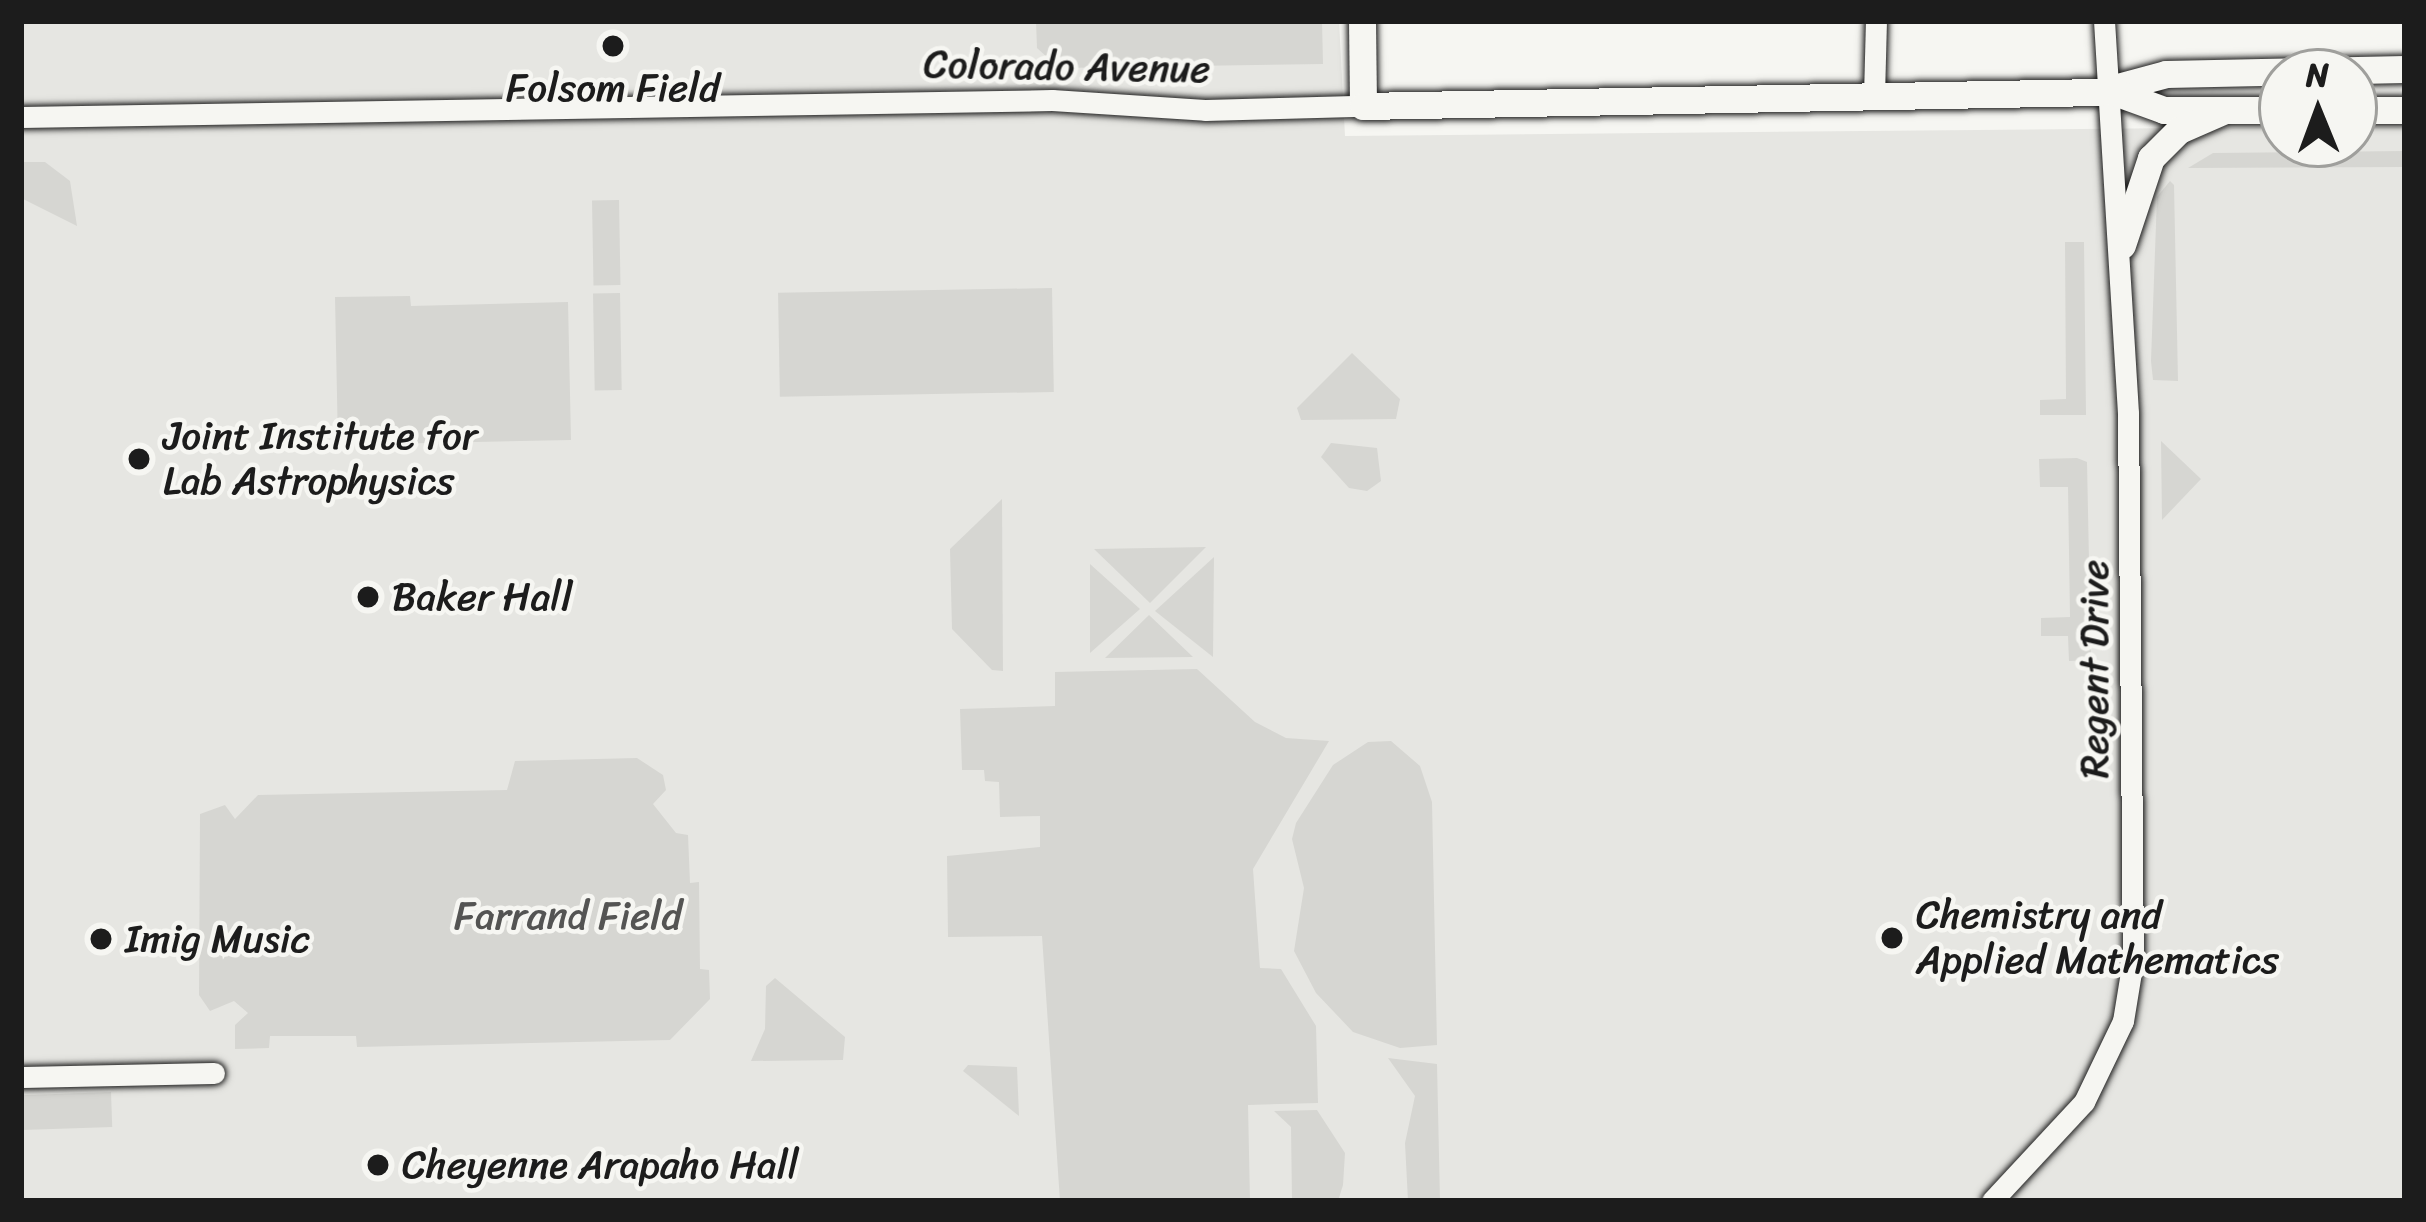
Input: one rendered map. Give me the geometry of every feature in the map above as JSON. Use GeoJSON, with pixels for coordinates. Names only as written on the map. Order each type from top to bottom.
{"type":"FeatureCollection","features":[{"type":"Feature","properties":{"kind":"main road"},"geometry":{"type":"LineString","coordinates":[[1362,21],[1363,106]]}},
{"type":"Feature","properties":{"kind":"main road","name":"Colorado Avenue"},"geometry":{"type":"LineString","coordinates":[[1363,106],[2112,91],[2166,74],[2405,68]]}},
{"type":"Feature","properties":{"kind":"main road","name":"Colorado Avenue"},"geometry":{"type":"LineString","coordinates":[[2112,91],[2164,110],[2258,110]]}},
{"type":"Feature","properties":{"kind":"main road"},"geometry":{"type":"LineString","coordinates":[[2122,245],[2139,182],[2158,148],[2223,111]]}},
{"type":"Feature","properties":{"kind":"street"},"geometry":{"type":"LineString","coordinates":[[1874,96],[1876,21]]}},
{"type":"Feature","properties":{"kind":"street","name":"Regent Drive"},"geometry":{"type":"LineString","coordinates":[[1992,1201],[2084,1102],[2123,1021],[2133,960],[2122,245],[2104,21]]}},
{"type":"Feature","properties":{"kind":"street","name":"Colorado Avenue"},"geometry":{"type":"LineString","coordinates":[[21,117],[1052,100],[1205,110],[1363,106]]}},
{"type":"Feature","properties":{"kind":"street"},"geometry":{"type":"LineString","coordinates":[[21,1077],[214,1073]]}},
{"type":"Feature","properties":{"kind":"shaded area"},"geometry":{"type":"Polygon","coordinates":[[[21,21],[1339,21],[1345,136],[2258,127],[2258,168],[2378,168],[2378,127],[2405,127],[2405,1201],[21,1201],[21,21]]]}},
{"type":"Feature","properties":{"kind":"green space"},"geometry":{"type":"Polygon","coordinates":[[[1036,21],[1322,21],[1323,64],[1059,68],[1037,48],[1036,21]]]}},
{"type":"Feature","properties":{"kind":"green space"},"geometry":{"type":"Polygon","coordinates":[[[2378,151],[2405,151],[2405,167],[2378,167],[2378,151]]]}},
{"type":"Feature","properties":{"kind":"green space"},"geometry":{"type":"Polygon","coordinates":[[[2213,153],[2258,153],[2258,168],[2188,168],[2213,153]]]}},
{"type":"Feature","properties":{"kind":"green space"},"geometry":{"type":"Polygon","coordinates":[[[21,162],[45,162],[70,181],[77,226],[21,198],[21,162]]]}},
{"type":"Feature","properties":{"kind":"green space"},"geometry":{"type":"Polygon","coordinates":[[[2170,181],[2174,185],[2178,381],[2153,380],[2151,361],[2157,197],[2170,181]]]}},
{"type":"Feature","properties":{"kind":"green space"},"geometry":{"type":"Polygon","coordinates":[[[592,200],[619,200],[620,285],[593,285],[592,200]]]}},
{"type":"Feature","properties":{"kind":"green space"},"geometry":{"type":"Polygon","coordinates":[[[2065,242],[2084,242],[2086,415],[2040,415],[2040,400],[2066,399],[2065,242]]]}},
{"type":"Feature","properties":{"kind":"green space"},"geometry":{"type":"Polygon","coordinates":[[[1052,288],[1054,392],[780,397],[778,293],[1052,288]]]}},
{"type":"Feature","properties":{"kind":"green space"},"geometry":{"type":"Polygon","coordinates":[[[593,293],[620,293],[622,390],[595,390],[593,293]]]}},
{"type":"Feature","properties":{"kind":"green space"},"geometry":{"type":"Polygon","coordinates":[[[410,296],[411,306],[568,302],[571,440],[338,445],[335,297],[410,296]]]}},
{"type":"Feature","properties":{"kind":"green space"},"geometry":{"type":"Polygon","coordinates":[[[1352,353],[1400,399],[1396,419],[1301,420],[1297,408],[1352,353]]]}},
{"type":"Feature","properties":{"kind":"green space"},"geometry":{"type":"Polygon","coordinates":[[[2161,441],[2201,479],[2162,520],[2161,441]]]}},
{"type":"Feature","properties":{"kind":"green space"},"geometry":{"type":"Polygon","coordinates":[[[1331,443],[1377,448],[1381,481],[1367,491],[1349,488],[1321,457],[1331,443]]]}},
{"type":"Feature","properties":{"kind":"green space"},"geometry":{"type":"Polygon","coordinates":[[[2039,459],[2087,462],[2091,660],[2069,661],[2068,636],[2041,636],[2041,618],[2070,617],[2068,487],[2040,487],[2039,459]]]}},
{"type":"Feature","properties":{"kind":"green space"},"geometry":{"type":"Polygon","coordinates":[[[1002,499],[1003,671],[992,670],[952,629],[950,549],[1002,499]]]}},
{"type":"Feature","properties":{"kind":"green space"},"geometry":{"type":"Polygon","coordinates":[[[1206,547],[1150,603],[1094,549],[1206,547]]]}},
{"type":"Feature","properties":{"kind":"green space"},"geometry":{"type":"Polygon","coordinates":[[[1214,557],[1213,657],[1155,611],[1214,557]]]}},
{"type":"Feature","properties":{"kind":"green space"},"geometry":{"type":"Polygon","coordinates":[[[1090,564],[1140,609],[1090,653],[1090,564]]]}},
{"type":"Feature","properties":{"kind":"green space"},"geometry":{"type":"Polygon","coordinates":[[[1149,615],[1193,657],[1105,658],[1149,615]]]}},
{"type":"Feature","properties":{"kind":"green space"},"geometry":{"type":"Polygon","coordinates":[[[1197,669],[1255,722],[1286,738],[1329,741],[1253,869],[1260,968],[1281,969],[1316,1026],[1318,1103],[1248,1105],[1250,1201],[1060,1201],[1042,936],[948,937],[947,856],[1040,847],[1040,816],[1000,817],[999,782],[985,781],[984,770],[962,770],[960,709],[1055,706],[1055,672],[1197,669]]]}},
{"type":"Feature","properties":{"kind":"green space"},"geometry":{"type":"Polygon","coordinates":[[[1391,741],[1420,766],[1432,802],[1437,1045],[1400,1048],[1353,1032],[1316,993],[1294,951],[1304,888],[1292,839],[1296,823],[1333,765],[1368,742],[1391,741]]]}},
{"type":"Feature","properties":{"kind":"green space","name":"Farrand Field"},"geometry":{"type":"Polygon","coordinates":[[[637,758],[663,775],[666,790],[653,804],[676,833],[688,835],[690,883],[699,882],[700,969],[709,970],[710,999],[670,1040],[357,1047],[356,1036],[270,1036],[269,1048],[235,1049],[235,1025],[248,1013],[234,1001],[210,1011],[199,995],[200,814],[225,805],[235,819],[258,795],[507,790],[515,761],[637,758]]]}},
{"type":"Feature","properties":{"kind":"green space"},"geometry":{"type":"Polygon","coordinates":[[[775,978],[845,1037],[843,1060],[751,1061],[765,1029],[766,986],[775,978]]]}},
{"type":"Feature","properties":{"kind":"green space"},"geometry":{"type":"Polygon","coordinates":[[[1388,1058],[1437,1064],[1440,1201],[1408,1201],[1405,1143],[1415,1096],[1388,1058]]]}},
{"type":"Feature","properties":{"kind":"green space"},"geometry":{"type":"Polygon","coordinates":[[[968,1065],[1017,1067],[1019,1116],[963,1071],[968,1065]]]}},
{"type":"Feature","properties":{"kind":"green space"},"geometry":{"type":"Polygon","coordinates":[[[111,1092],[112,1127],[22,1130],[21,1095],[111,1092]]]}},
{"type":"Feature","properties":{"kind":"green space"},"geometry":{"type":"Polygon","coordinates":[[[1317,1110],[1345,1153],[1343,1185],[1338,1201],[1292,1201],[1291,1127],[1274,1111],[1317,1110]]]}},
{"type":"Feature","properties":{"kind":"place","name":"Folsom Field"},"geometry":{"type":"Point","coordinates":[613,46]}},
{"type":"Feature","properties":{"kind":"place","name":"Joint Institute for Lab Astrophysics"},"geometry":{"type":"Point","coordinates":[139,459]}},
{"type":"Feature","properties":{"kind":"place","name":"Baker Hall"},"geometry":{"type":"Point","coordinates":[368,597]}},
{"type":"Feature","properties":{"kind":"place","name":"Chemistry and Applied Mathematics"},"geometry":{"type":"Point","coordinates":[1892,938]}},
{"type":"Feature","properties":{"kind":"place","name":"Imig Music"},"geometry":{"type":"Point","coordinates":[101,939]}},
{"type":"Feature","properties":{"kind":"place","name":"Cheyenne Arapaho Hall"},"geometry":{"type":"Point","coordinates":[378,1165]}}]}
